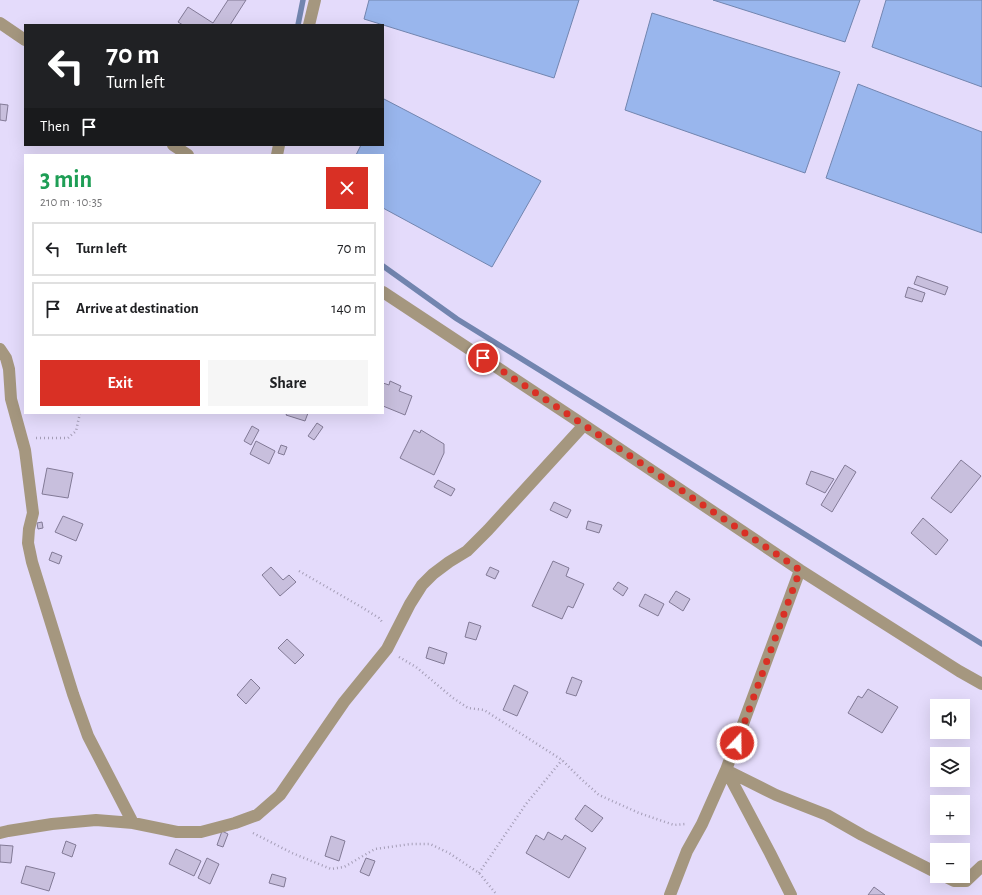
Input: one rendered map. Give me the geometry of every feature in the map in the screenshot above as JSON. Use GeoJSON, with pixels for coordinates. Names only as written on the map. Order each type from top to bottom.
{"type":"FeatureCollection","features":[{"type":"Feature","properties":{"kind":"street"},"geometry":{"type":"LineString","coordinates":[[309,24],[315,0]]}},
{"type":"Feature","properties":{"kind":"street"},"geometry":{"type":"LineString","coordinates":[[0,23],[24,39]]}},
{"type":"Feature","properties":{"kind":"street"},"geometry":{"type":"LineString","coordinates":[[175,146],[187,154]]}},
{"type":"Feature","properties":{"kind":"street"},"geometry":{"type":"LineString","coordinates":[[384,293],[800,570],[982,684]]}},
{"type":"Feature","properties":{"kind":"street"},"geometry":{"type":"LineString","coordinates":[[0,349],[6,358],[9,369],[11,399],[25,450],[33,512],[29,529],[28,543],[32,562],[72,694],[88,736],[133,823]]}},
{"type":"Feature","properties":{"kind":"street"},"geometry":{"type":"LineString","coordinates":[[0,833],[52,824],[96,820],[133,823],[177,832],[201,832],[235,823],[257,815],[280,795],[344,702],[387,650],[410,604],[422,585],[433,574],[467,551],[584,425]]}},
{"type":"Feature","properties":{"kind":"street"},"geometry":{"type":"LineString","coordinates":[[670,895],[687,850],[702,824],[726,770],[800,570]]}},
{"type":"Feature","properties":{"kind":"street"},"geometry":{"type":"LineString","coordinates":[[726,770],[776,795],[827,815],[862,835],[930,869]]}},
{"type":"Feature","properties":{"kind":"street"},"geometry":{"type":"LineString","coordinates":[[726,770],[791,895]]}},
{"type":"Feature","properties":{"kind":"street"},"geometry":{"type":"LineString","coordinates":[[970,877],[982,866]]}},
{"type":"Feature","properties":{"kind":"path"},"geometry":{"type":"LineString","coordinates":[[22,438],[68,438],[76,431],[80,414]]}},
{"type":"Feature","properties":{"kind":"path"},"geometry":{"type":"LineString","coordinates":[[299,571],[379,618],[393,637]]}},
{"type":"Feature","properties":{"kind":"path"},"geometry":{"type":"LineString","coordinates":[[387,650],[416,667],[452,698],[468,708],[484,710],[562,760],[599,795],[639,813],[674,825],[702,824]]}},
{"type":"Feature","properties":{"kind":"path"},"geometry":{"type":"LineString","coordinates":[[479,873],[526,804],[562,760]]}},
{"type":"Feature","properties":{"kind":"path"},"geometry":{"type":"LineString","coordinates":[[235,823],[292,853],[331,869],[344,867],[375,849],[411,844],[430,844],[449,853],[479,873],[497,895]]}},
{"type":"Feature","properties":{"kind":"water"},"geometry":{"type":"Polygon","coordinates":[[[369,0],[579,0],[554,78],[364,19],[369,0]]]}},
{"type":"Feature","properties":{"kind":"water"},"geometry":{"type":"Polygon","coordinates":[[[713,0],[860,0],[845,42],[713,0]]]}},
{"type":"Feature","properties":{"kind":"water"},"geometry":{"type":"Polygon","coordinates":[[[886,0],[982,0],[982,87],[872,47],[886,0]]]}},
{"type":"Feature","properties":{"kind":"water"},"geometry":{"type":"Polygon","coordinates":[[[652,13],[840,72],[805,173],[625,110],[652,13]]]}},
{"type":"Feature","properties":{"kind":"water"},"geometry":{"type":"Polygon","coordinates":[[[858,84],[982,132],[982,233],[826,178],[858,84]]]}},
{"type":"Feature","properties":{"kind":"water"},"geometry":{"type":"Polygon","coordinates":[[[384,99],[541,181],[492,267],[384,209],[384,154],[356,154],[360,146],[384,146],[384,99]]]}},
{"type":"Feature","properties":{"kind":"building"},"geometry":{"type":"Polygon","coordinates":[[[228,0],[246,0],[231,24],[181,24],[178,22],[188,7],[213,23],[228,0]]]}},
{"type":"Feature","properties":{"kind":"building"},"geometry":{"type":"Polygon","coordinates":[[[0,104],[8,105],[6,121],[0,120],[0,104]]]}},
{"type":"Feature","properties":{"kind":"building"},"geometry":{"type":"Polygon","coordinates":[[[917,276],[948,287],[945,295],[914,284],[917,276]]]}},
{"type":"Feature","properties":{"kind":"building"},"geometry":{"type":"Polygon","coordinates":[[[908,287],[925,293],[922,302],[905,297],[908,287]]]}},
{"type":"Feature","properties":{"kind":"building"},"geometry":{"type":"Polygon","coordinates":[[[390,381],[401,386],[399,391],[412,396],[405,415],[384,406],[384,383],[389,385],[390,381]]]}},
{"type":"Feature","properties":{"kind":"building"},"geometry":{"type":"Polygon","coordinates":[[[286,414],[308,414],[305,421],[286,414]]]}},
{"type":"Feature","properties":{"kind":"building"},"geometry":{"type":"Polygon","coordinates":[[[317,423],[323,427],[314,440],[308,436],[317,423]]]}},
{"type":"Feature","properties":{"kind":"building"},"geometry":{"type":"Polygon","coordinates":[[[252,426],[259,430],[251,445],[244,441],[252,426]]]}},
{"type":"Feature","properties":{"kind":"building"},"geometry":{"type":"Polygon","coordinates":[[[414,430],[420,433],[421,430],[444,444],[444,453],[434,475],[400,458],[414,430]]]}},
{"type":"Feature","properties":{"kind":"building"},"geometry":{"type":"Polygon","coordinates":[[[256,441],[275,451],[269,464],[250,454],[256,441]]]}},
{"type":"Feature","properties":{"kind":"building"},"geometry":{"type":"Polygon","coordinates":[[[281,445],[287,447],[284,455],[278,453],[281,445]]]}},
{"type":"Feature","properties":{"kind":"building"},"geometry":{"type":"Polygon","coordinates":[[[961,460],[981,476],[951,513],[931,498],[961,460]]]}},
{"type":"Feature","properties":{"kind":"building"},"geometry":{"type":"Polygon","coordinates":[[[845,465],[856,472],[832,512],[821,505],[845,465]]]}},
{"type":"Feature","properties":{"kind":"building"},"geometry":{"type":"Polygon","coordinates":[[[47,468],[73,473],[68,498],[42,494],[47,468]]]}},
{"type":"Feature","properties":{"kind":"building"},"geometry":{"type":"Polygon","coordinates":[[[811,471],[834,479],[825,493],[806,484],[811,471]]]}},
{"type":"Feature","properties":{"kind":"building"},"geometry":{"type":"Polygon","coordinates":[[[438,480],[455,489],[451,496],[434,487],[438,480]]]}},
{"type":"Feature","properties":{"kind":"building"},"geometry":{"type":"Polygon","coordinates":[[[554,502],[571,510],[567,518],[550,510],[554,502]]]}},
{"type":"Feature","properties":{"kind":"building"},"geometry":{"type":"Polygon","coordinates":[[[63,516],[83,524],[76,541],[55,532],[63,516]]]}},
{"type":"Feature","properties":{"kind":"building"},"geometry":{"type":"Polygon","coordinates":[[[923,518],[948,540],[936,555],[911,533],[923,518]]]}},
{"type":"Feature","properties":{"kind":"building"},"geometry":{"type":"Polygon","coordinates":[[[588,521],[602,525],[599,533],[586,529],[588,521]]]}},
{"type":"Feature","properties":{"kind":"building"},"geometry":{"type":"Polygon","coordinates":[[[42,522],[43,528],[38,529],[37,523],[42,522]]]}},
{"type":"Feature","properties":{"kind":"building"},"geometry":{"type":"Polygon","coordinates":[[[52,552],[62,556],[59,564],[49,560],[52,552]]]}},
{"type":"Feature","properties":{"kind":"building"},"geometry":{"type":"Polygon","coordinates":[[[553,561],[569,568],[566,576],[584,584],[573,608],[568,606],[562,619],[532,606],[553,561]]]}},
{"type":"Feature","properties":{"kind":"building"},"geometry":{"type":"Polygon","coordinates":[[[271,567],[283,580],[289,575],[296,582],[280,596],[262,575],[271,567]]]}},
{"type":"Feature","properties":{"kind":"building"},"geometry":{"type":"Polygon","coordinates":[[[490,567],[499,571],[495,579],[486,575],[490,567]]]}},
{"type":"Feature","properties":{"kind":"building"},"geometry":{"type":"Polygon","coordinates":[[[618,582],[628,588],[623,596],[613,589],[618,582]]]}},
{"type":"Feature","properties":{"kind":"building"},"geometry":{"type":"Polygon","coordinates":[[[676,591],[690,599],[683,611],[669,602],[676,591]]]}},
{"type":"Feature","properties":{"kind":"building"},"geometry":{"type":"Polygon","coordinates":[[[645,594],[664,604],[658,616],[639,606],[645,594]]]}},
{"type":"Feature","properties":{"kind":"building"},"geometry":{"type":"Polygon","coordinates":[[[469,622],[481,626],[476,640],[465,637],[469,622]]]}},
{"type":"Feature","properties":{"kind":"building"},"geometry":{"type":"Polygon","coordinates":[[[287,639],[304,655],[295,664],[278,648],[287,639]]]}},
{"type":"Feature","properties":{"kind":"building"},"geometry":{"type":"Polygon","coordinates":[[[429,647],[447,653],[444,664],[426,658],[429,647]]]}},
{"type":"Feature","properties":{"kind":"building"},"geometry":{"type":"Polygon","coordinates":[[[572,677],[582,681],[576,696],[566,693],[572,677]]]}},
{"type":"Feature","properties":{"kind":"building"},"geometry":{"type":"Polygon","coordinates":[[[251,679],[260,688],[246,704],[237,695],[251,679]]]}},
{"type":"Feature","properties":{"kind":"building"},"geometry":{"type":"Polygon","coordinates":[[[514,685],[528,692],[517,716],[503,710],[514,685]]]}},
{"type":"Feature","properties":{"kind":"building"},"geometry":{"type":"Polygon","coordinates":[[[868,689],[898,707],[882,733],[848,713],[858,696],[862,698],[868,689]]]}},
{"type":"Feature","properties":{"kind":"building"},"geometry":{"type":"Polygon","coordinates":[[[585,805],[603,818],[592,832],[575,819],[585,805]]]}},
{"type":"Feature","properties":{"kind":"building"},"geometry":{"type":"Polygon","coordinates":[[[222,831],[228,834],[223,847],[217,845],[222,831]]]}},
{"type":"Feature","properties":{"kind":"building"},"geometry":{"type":"Polygon","coordinates":[[[548,832],[562,840],[565,835],[586,848],[569,878],[526,853],[536,835],[544,840],[548,832]]]}},
{"type":"Feature","properties":{"kind":"building"},"geometry":{"type":"Polygon","coordinates":[[[331,836],[345,841],[339,861],[325,856],[331,836]]]}},
{"type":"Feature","properties":{"kind":"building"},"geometry":{"type":"Polygon","coordinates":[[[66,841],[76,845],[72,857],[62,853],[66,841]]]}},
{"type":"Feature","properties":{"kind":"building"},"geometry":{"type":"Polygon","coordinates":[[[0,845],[13,846],[11,863],[0,862],[0,845]]]}},
{"type":"Feature","properties":{"kind":"building"},"geometry":{"type":"Polygon","coordinates":[[[176,849],[201,861],[194,876],[169,864],[176,849]]]}},
{"type":"Feature","properties":{"kind":"building"},"geometry":{"type":"Polygon","coordinates":[[[207,858],[219,864],[210,884],[198,878],[207,858]]]}},
{"type":"Feature","properties":{"kind":"building"},"geometry":{"type":"Polygon","coordinates":[[[366,858],[375,861],[369,876],[360,872],[366,858]]]}},
{"type":"Feature","properties":{"kind":"building"},"geometry":{"type":"Polygon","coordinates":[[[26,866],[55,873],[49,891],[21,883],[26,866]]]}},
{"type":"Feature","properties":{"kind":"building"},"geometry":{"type":"Polygon","coordinates":[[[272,874],[286,878],[284,887],[269,883],[272,874]]]}},
{"type":"Feature","properties":{"kind":"building"},"geometry":{"type":"Polygon","coordinates":[[[874,887],[885,895],[868,895],[874,887]]]}},
{"type":"Feature","properties":{"kind":"waterway"},"geometry":{"type":"LineString","coordinates":[[298,24],[303,0]]}},
{"type":"Feature","properties":{"kind":"waterway"},"geometry":{"type":"LineString","coordinates":[[384,267],[457,319],[982,644]]}},
{"type":"Feature","properties":{"kind":"route"},"geometry":{"type":"LineString","coordinates":[[483,358],[800,570],[737,743]]}}]}
